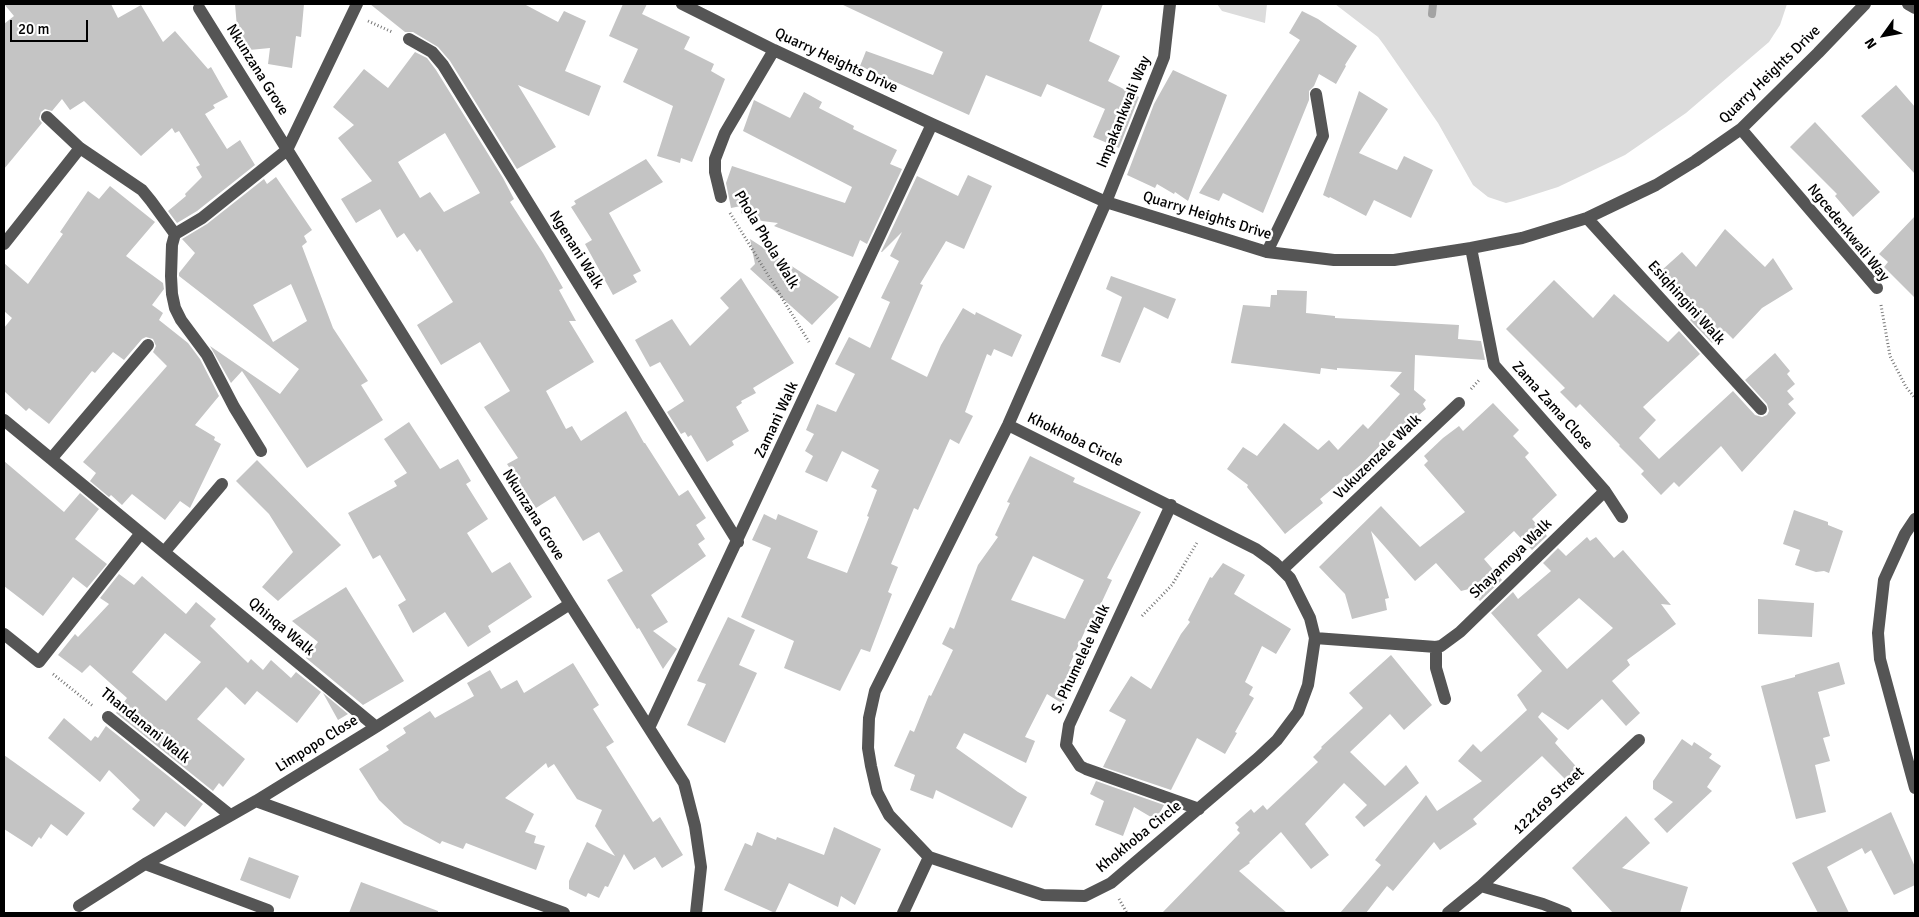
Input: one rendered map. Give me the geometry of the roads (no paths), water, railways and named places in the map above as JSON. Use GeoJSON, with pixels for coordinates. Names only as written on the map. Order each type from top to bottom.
{"type":"FeatureCollection","features":[{"type":"Feature","properties":{"kind":"street","name":"Quarry Heights Drive"},"geometry":{"type":"LineString","coordinates":[[682,4],[774,50],[932,124],[1106,202],[1267,252],[1334,260],[1394,260],[1522,238],[1587,218],[1656,185],[1741,128],[1865,4]]}},
{"type":"Feature","properties":{"kind":"street","name":"Impakankwali Way"},"geometry":{"type":"LineString","coordinates":[[1106,202],[1164,57],[1170,4]]}},
{"type":"Feature","properties":{"kind":"street"},"geometry":{"type":"LineString","coordinates":[[1908,4],[1915,8]]}},
{"type":"Feature","properties":{"kind":"street","name":"Nkunzana Grove"},"geometry":{"type":"LineString","coordinates":[[199,8],[570,604],[684,783],[695,826],[701,866],[696,913]]}},
{"type":"Feature","properties":{"kind":"street","name":"Nkunzana Grove"},"geometry":{"type":"LineString","coordinates":[[287,150],[354,9]]}},
{"type":"Feature","properties":{"kind":"street","name":"Ngenani Walk"},"geometry":{"type":"LineString","coordinates":[[409,39],[432,52],[443,65],[738,542]]}},
{"type":"Feature","properties":{"kind":"street","name":"Phola Phola Walk"},"geometry":{"type":"LineString","coordinates":[[721,197],[715,172],[715,159],[725,133],[774,50]]}},
{"type":"Feature","properties":{"kind":"street"},"geometry":{"type":"LineString","coordinates":[[1267,252],[1323,136],[1316,94]]}},
{"type":"Feature","properties":{"kind":"street"},"geometry":{"type":"LineString","coordinates":[[47,117],[80,148],[128,180],[151,201],[175,234]]}},
{"type":"Feature","properties":{"kind":"street","name":"Zamani Walk"},"geometry":{"type":"LineString","coordinates":[[649,728],[738,542],[932,124]]}},
{"type":"Feature","properties":{"kind":"street","name":"Ngcedenkwali Way"},"geometry":{"type":"LineString","coordinates":[[1741,128],[1877,288]]}},
{"type":"Feature","properties":{"kind":"street"},"geometry":{"type":"LineString","coordinates":[[4,244],[80,148]]}},
{"type":"Feature","properties":{"kind":"street"},"geometry":{"type":"LineString","coordinates":[[261,451],[234,407],[207,355],[181,320],[172,294],[172,245],[175,234],[202,218],[287,150]]}},
{"type":"Feature","properties":{"kind":"street","name":"Khokhoba Circle"},"geometry":{"type":"LineString","coordinates":[[1008,425],[1256,549],[1290,578],[1310,618],[1314,638],[1308,685],[1298,712],[1277,740],[1111,883],[1085,896],[1044,895],[929,857],[889,815],[878,792],[868,748],[869,718],[875,691],[1008,425],[1106,202]]}},
{"type":"Feature","properties":{"kind":"street","name":"Esiqhingini Walk"},"geometry":{"type":"LineString","coordinates":[[1587,218],[1761,409]]}},
{"type":"Feature","properties":{"kind":"street","name":"Zama Zama Close"},"geometry":{"type":"LineString","coordinates":[[1471,248],[1494,365],[1605,491],[1622,517]]}},
{"type":"Feature","properties":{"kind":"street"},"geometry":{"type":"LineString","coordinates":[[51,459],[148,345]]}},
{"type":"Feature","properties":{"kind":"street","name":"Vukuzenzele Walk"},"geometry":{"type":"LineString","coordinates":[[1282,570],[1459,403]]}},
{"type":"Feature","properties":{"kind":"street","name":"Qhinqa Walk"},"geometry":{"type":"LineString","coordinates":[[4,420],[376,727]]}},
{"type":"Feature","properties":{"kind":"street"},"geometry":{"type":"LineString","coordinates":[[165,551],[222,484]]}},
{"type":"Feature","properties":{"kind":"street","name":"Shayamoya Walk"},"geometry":{"type":"LineString","coordinates":[[1436,647],[1446,643],[1460,632],[1605,491]]}},
{"type":"Feature","properties":{"kind":"street","name":"S. Phumelele Walk"},"geometry":{"type":"LineString","coordinates":[[1170,505],[1068,725],[1066,745],[1080,766],[1086,769],[1199,809]]}},
{"type":"Feature","properties":{"kind":"street"},"geometry":{"type":"LineString","coordinates":[[1915,519],[1905,534],[1884,580],[1878,633],[1880,659],[1915,788]]}},
{"type":"Feature","properties":{"kind":"street"},"geometry":{"type":"LineString","coordinates":[[4,634],[39,662],[141,533]]}},
{"type":"Feature","properties":{"kind":"street","name":"Limpopo Close"},"geometry":{"type":"LineString","coordinates":[[79,906],[145,864],[256,800],[376,727],[570,604]]}},
{"type":"Feature","properties":{"kind":"street"},"geometry":{"type":"LineString","coordinates":[[1314,638],[1436,647],[1436,668],[1444,699]]}},
{"type":"Feature","properties":{"kind":"street","name":"Thandanani Walk"},"geometry":{"type":"LineString","coordinates":[[108,717],[230,815]]}},
{"type":"Feature","properties":{"kind":"street","name":"122169 Street"},"geometry":{"type":"LineString","coordinates":[[1448,913],[1482,886],[1639,740]]}},
{"type":"Feature","properties":{"kind":"street"},"geometry":{"type":"LineString","coordinates":[[256,800],[564,913]]}},
{"type":"Feature","properties":{"kind":"street"},"geometry":{"type":"LineString","coordinates":[[903,913],[929,857]]}},
{"type":"Feature","properties":{"kind":"street"},"geometry":{"type":"LineString","coordinates":[[145,864],[268,910]]}},
{"type":"Feature","properties":{"kind":"street"},"geometry":{"type":"LineString","coordinates":[[1482,886],[1544,904],[1566,913]]}},
{"type":"Feature","properties":{"kind":"waterway"},"geometry":{"type":"LineString","coordinates":[[1432,14],[1433,4]]}}]}
